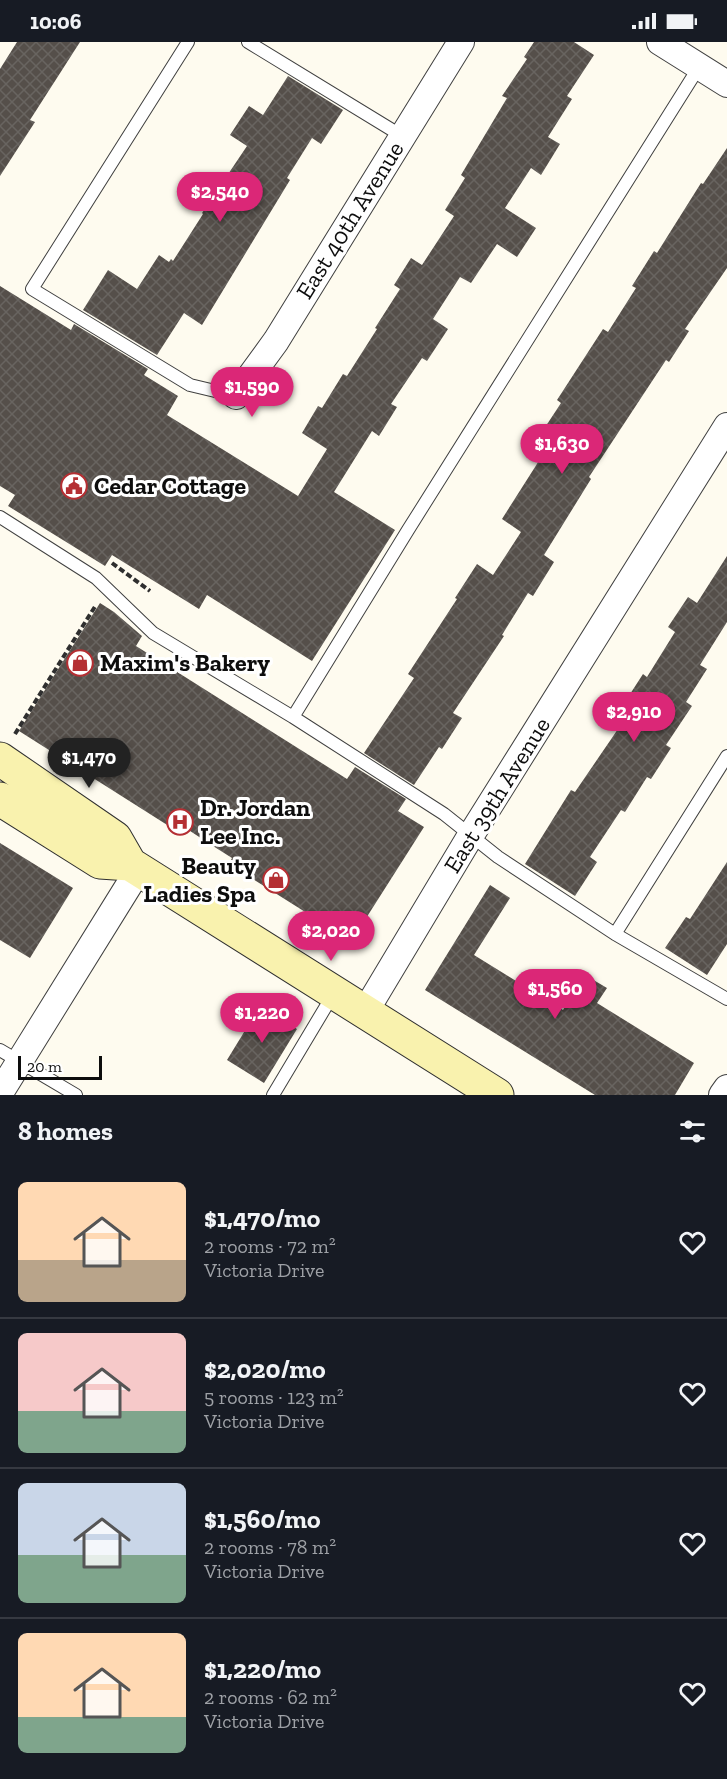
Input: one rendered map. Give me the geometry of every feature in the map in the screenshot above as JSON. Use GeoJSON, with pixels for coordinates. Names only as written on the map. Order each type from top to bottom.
{"type":"FeatureCollection","features":[{"type":"Feature","properties":{"kind":"street","name":"East 40th Avenue"},"geometry":{"type":"LineString","coordinates":[[236,396],[276,341],[461,42]]}},
{"type":"Feature","properties":{"kind":"street"},"geometry":{"type":"LineString","coordinates":[[660,42],[727,84]]}},
{"type":"Feature","properties":{"kind":"street","name":"East 39th Avenue"},"geometry":{"type":"LineString","coordinates":[[365,1012],[471,835],[727,426]]}},
{"type":"Feature","properties":{"kind":"street"},"geometry":{"type":"LineString","coordinates":[[5,750],[115,838],[134,866],[497,1095]]}},
{"type":"Feature","properties":{"kind":"street"},"geometry":{"type":"LineString","coordinates":[[0,800],[100,862],[134,866]]}},
{"type":"Feature","properties":{"kind":"street"},"geometry":{"type":"LineString","coordinates":[[0,1093],[10,1056],[134,866]]}},
{"type":"Feature","properties":{"kind":"street"},"geometry":{"type":"LineString","coordinates":[[723,1095],[727,1088]]}},
{"type":"Feature","properties":{"kind":"lane"},"geometry":{"type":"LineString","coordinates":[[188,42],[33,289],[190,385],[236,396]]}},
{"type":"Feature","properties":{"kind":"lane"},"geometry":{"type":"LineString","coordinates":[[248,42],[402,136]]}},
{"type":"Feature","properties":{"kind":"lane"},"geometry":{"type":"LineString","coordinates":[[293,717],[699,67]]}},
{"type":"Feature","properties":{"kind":"lane"},"geometry":{"type":"LineString","coordinates":[[0,517],[96,578],[148,629],[293,717],[444,814],[498,856],[615,934],[727,999]]}},
{"type":"Feature","properties":{"kind":"lane"},"geometry":{"type":"LineString","coordinates":[[615,934],[727,756]]}},
{"type":"Feature","properties":{"kind":"lane"},"geometry":{"type":"LineString","coordinates":[[273,1095],[334,993]]}},
{"type":"Feature","properties":{"kind":"lane"},"geometry":{"type":"LineString","coordinates":[[10,1056],[76,1095]]}},
{"type":"Feature","properties":{"kind":"path"},"geometry":{"type":"LineString","coordinates":[[108,561],[150,591]]}},
{"type":"Feature","properties":{"kind":"path"},"geometry":{"type":"LineString","coordinates":[[5,750],[96,605]]}},
{"type":"Feature","properties":{"kind":"building"},"geometry":{"type":"Polygon","coordinates":[[[17,42],[80,42],[30,120],[35,122],[0,176],[0,69],[17,42]]]}},
{"type":"Feature","properties":{"kind":"building"},"geometry":{"type":"Polygon","coordinates":[[[534,42],[574,42],[594,55],[567,96],[572,99],[548,137],[560,144],[541,175],[531,168],[505,208],[536,228],[517,257],[497,244],[471,283],[460,277],[433,319],[448,329],[427,361],[422,358],[391,404],[397,407],[379,436],[372,431],[334,492],[395,530],[312,661],[207,595],[199,609],[112,555],[105,566],[8,506],[15,495],[0,486],[0,286],[71,330],[74,324],[148,369],[144,375],[178,396],[167,415],[298,496],[327,449],[302,433],[318,406],[322,408],[343,374],[347,376],[377,329],[375,328],[400,289],[394,285],[411,258],[422,265],[454,216],[445,210],[465,178],[461,175],[507,98],[502,96],[527,59],[524,57],[534,42]]]}},
{"type":"Feature","properties":{"kind":"building"},"geometry":{"type":"Polygon","coordinates":[[[288,76],[343,110],[321,144],[312,138],[287,178],[290,180],[202,325],[184,313],[157,355],[83,310],[108,270],[137,289],[159,255],[169,262],[171,259],[173,261],[247,146],[230,135],[249,106],[263,115],[288,76]]]}},
{"type":"Feature","properties":{"kind":"building"},"geometry":{"type":"Polygon","coordinates":[[[727,148],[727,268],[685,329],[689,331],[669,362],[666,360],[589,477],[591,479],[544,555],[554,562],[533,596],[528,593],[502,635],[504,636],[453,713],[462,718],[442,749],[439,747],[414,785],[364,753],[414,678],[408,674],[477,564],[493,575],[521,532],[502,519],[549,445],[538,438],[561,403],[557,400],[603,329],[608,332],[636,288],[632,286],[654,251],[657,253],[701,183],[703,184],[727,148]]]}},
{"type":"Feature","properties":{"kind":"building"},"geometry":{"type":"Polygon","coordinates":[[[727,556],[727,622],[700,665],[707,669],[686,702],[692,706],[666,745],[671,748],[651,779],[647,777],[625,812],[621,810],[590,857],[597,862],[575,896],[525,864],[571,790],[575,792],[631,710],[623,705],[643,674],[647,677],[675,632],[668,627],[688,597],[697,603],[727,556]]]}},
{"type":"Feature","properties":{"kind":"building"},"geometry":{"type":"Polygon","coordinates":[[[100,603],[142,636],[136,646],[347,779],[355,767],[406,799],[398,811],[424,827],[356,934],[341,925],[337,932],[229,864],[232,858],[187,829],[183,835],[19,731],[100,603]]]}},
{"type":"Feature","properties":{"kind":"building"},"geometry":{"type":"Polygon","coordinates":[[[0,843],[73,888],[30,958],[0,940],[0,843]]]}},
{"type":"Feature","properties":{"kind":"building"},"geometry":{"type":"Polygon","coordinates":[[[727,862],[727,944],[707,975],[665,948],[686,917],[690,919],[727,862]]]}},
{"type":"Feature","properties":{"kind":"building"},"geometry":{"type":"Polygon","coordinates":[[[490,885],[510,898],[474,955],[563,1010],[585,975],[607,988],[597,1003],[694,1063],[675,1095],[595,1095],[425,990],[490,885]]]}},
{"type":"Feature","properties":{"kind":"building"},"geometry":{"type":"Polygon","coordinates":[[[260,1006],[297,1029],[264,1083],[227,1060],[260,1006]]]}},
{"type":"Feature","properties":{"kind":"place","name":"Cedar Cottage"},"geometry":{"type":"Point","coordinates":[74,486]}},
{"type":"Feature","properties":{"kind":"place","name":"Maxim's Bakery"},"geometry":{"type":"Point","coordinates":[80,663]}},
{"type":"Feature","properties":{"kind":"place","name":"Dr. Jordan Lee Inc."},"geometry":{"type":"Point","coordinates":[180,822]}},
{"type":"Feature","properties":{"kind":"place","name":"Beauty Ladies Spa"},"geometry":{"type":"Point","coordinates":[276,880]}}]}
